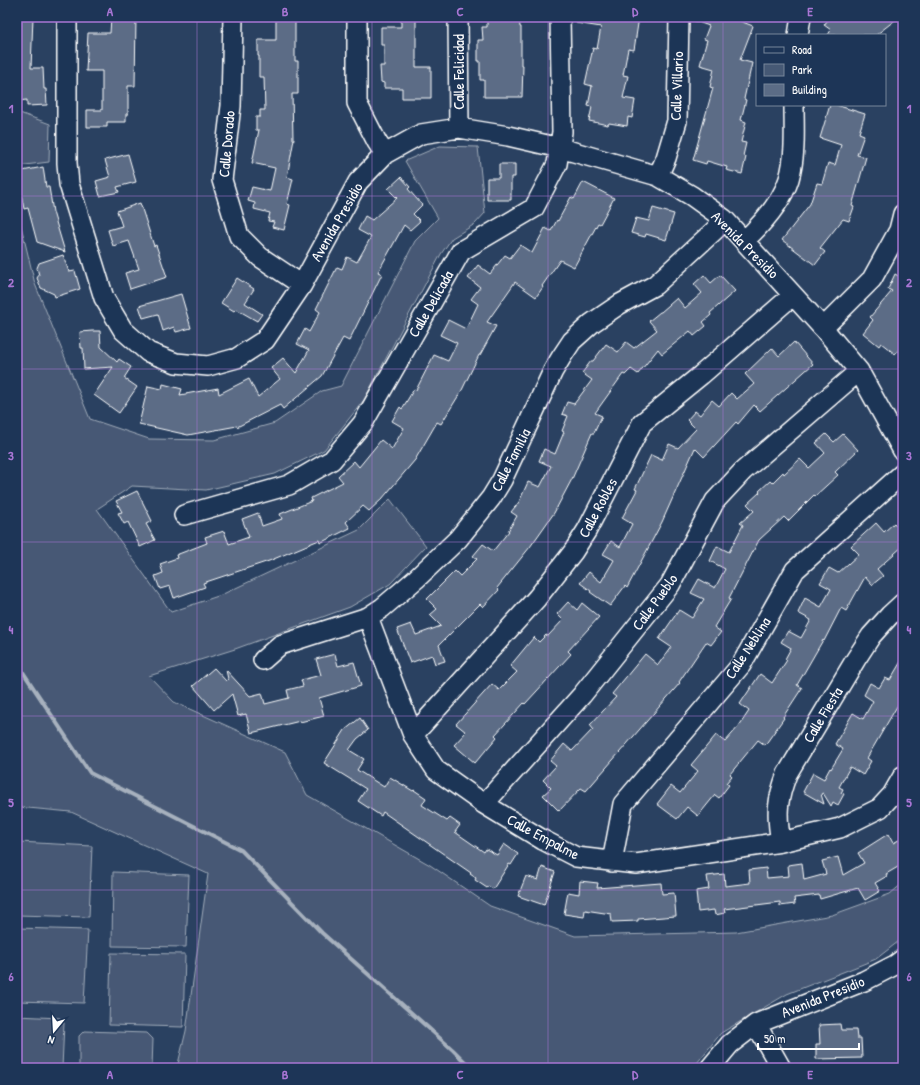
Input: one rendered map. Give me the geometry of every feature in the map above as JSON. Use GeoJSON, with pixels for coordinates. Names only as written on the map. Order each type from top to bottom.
{"type":"FeatureCollection","features":[{"type":"Feature","properties":{"kind":"street","name":"Avenida Presidio"},"geometry":{"type":"LineString","coordinates":[[66,17],[67,163],[69,184],[104,298],[123,330],[148,352],[176,363],[208,366],[237,358],[265,340],[302,285],[358,182],[385,154],[421,134],[460,128],[508,136],[560,148],[658,176],[692,196],[724,219],[823,328],[859,371],[896,420],[903,451]]}},
{"type":"Feature","properties":{"kind":"street","name":"Calle Dorado"},"geometry":{"type":"LineString","coordinates":[[233,17],[231,106],[222,180],[239,236],[260,257],[302,285]]}},
{"type":"Feature","properties":{"kind":"street"},"geometry":{"type":"LineString","coordinates":[[357,17],[357,103],[377,142],[385,154]]}},
{"type":"Feature","properties":{"kind":"street","name":"Calle Felicidad"},"geometry":{"type":"LineString","coordinates":[[458,17],[460,128]]}},
{"type":"Feature","properties":{"kind":"street","name":"Calle Delicada"},"geometry":{"type":"LineString","coordinates":[[184,515],[289,485],[332,460],[363,423],[461,251],[534,208],[558,164],[562,132],[560,17]]}},
{"type":"Feature","properties":{"kind":"street","name":"Calle Villario"},"geometry":{"type":"LineString","coordinates":[[658,176],[666,158],[677,121],[679,17]]}},
{"type":"Feature","properties":{"kind":"street"},"geometry":{"type":"LineString","coordinates":[[798,34],[801,17]]}},
{"type":"Feature","properties":{"kind":"street"},"geometry":{"type":"LineString","coordinates":[[744,241],[757,229],[776,204],[788,180],[793,154],[794,106]]}},
{"type":"Feature","properties":{"kind":"street"},"geometry":{"type":"LineString","coordinates":[[823,328],[872,279],[899,230],[903,214]]}},
{"type":"Feature","properties":{"kind":"street","name":"Calle Familia"},"geometry":{"type":"LineString","coordinates":[[263,660],[280,645],[368,616],[382,608],[458,539],[491,498],[502,480],[553,371],[572,341],[598,319],[620,304],[655,285],[715,230],[724,219]]}},
{"type":"Feature","properties":{"kind":"street","name":"Calle Robles"},"geometry":{"type":"LineString","coordinates":[[413,735],[538,598],[573,552],[587,530],[642,423],[701,375],[793,295]]}},
{"type":"Feature","properties":{"kind":"street","name":"Calle Pueblo"},"geometry":{"type":"LineString","coordinates":[[484,804],[582,695],[670,585],[715,501],[743,471],[859,371]]}},
{"type":"Feature","properties":{"kind":"street","name":"Calle Neblina"},"geometry":{"type":"LineString","coordinates":[[612,862],[623,804],[741,665],[795,570],[903,473]]}},
{"type":"Feature","properties":{"kind":"street","name":"Calle Fiesta"},"geometry":{"type":"LineString","coordinates":[[781,842],[778,810],[780,792],[787,774],[871,636],[903,602]]}},
{"type":"Feature","properties":{"kind":"street","name":"Calle Empalme"},"geometry":{"type":"LineString","coordinates":[[368,616],[413,735],[436,770],[484,804],[544,840],[576,857],[636,864],[781,842],[840,828],[880,808],[892,795],[903,776]]}},
{"type":"Feature","properties":{"kind":"street","name":"Avenida Presidio"},"geometry":{"type":"LineString","coordinates":[[710,1068],[730,1044],[756,1024],[864,981],[895,965],[903,959]]}},
{"type":"Feature","properties":{"kind":"street"},"geometry":{"type":"LineString","coordinates":[[756,1024],[781,1068]]}},
{"type":"Feature","properties":{"kind":"green space"},"geometry":{"type":"Polygon","coordinates":[[[17,112],[50,124],[49,162],[17,166],[17,112]]]}},
{"type":"Feature","properties":{"kind":"green space"},"geometry":{"type":"Polygon","coordinates":[[[440,146],[478,147],[485,213],[475,224],[452,238],[441,254],[364,400],[324,450],[275,474],[206,490],[132,486],[97,509],[171,612],[221,595],[359,530],[390,499],[426,546],[390,584],[350,607],[235,649],[149,676],[174,702],[285,752],[307,795],[430,865],[490,906],[575,936],[736,932],[832,915],[890,894],[903,883],[903,938],[876,959],[787,994],[721,1033],[693,1068],[177,1068],[186,1031],[208,874],[71,812],[17,807],[17,209],[35,284],[90,419],[149,439],[214,440],[275,423],[322,391],[341,386],[415,241],[438,218],[405,161],[440,146]]]}},
{"type":"Feature","properties":{"kind":"green space"},"geometry":{"type":"Polygon","coordinates":[[[19,842],[92,846],[89,917],[17,915],[19,842]]]}},
{"type":"Feature","properties":{"kind":"green space"},"geometry":{"type":"Polygon","coordinates":[[[113,872],[189,875],[186,947],[112,946],[113,872]]]}},
{"type":"Feature","properties":{"kind":"green space"},"geometry":{"type":"Polygon","coordinates":[[[17,928],[88,930],[84,1003],[17,1001],[17,928]]]}},
{"type":"Feature","properties":{"kind":"green space"},"geometry":{"type":"Polygon","coordinates":[[[111,953],[185,954],[183,1027],[109,1025],[111,953]]]}},
{"type":"Feature","properties":{"kind":"green space"},"geometry":{"type":"Polygon","coordinates":[[[17,1016],[60,1018],[64,1023],[62,1068],[17,1068],[17,1016]]]}},
{"type":"Feature","properties":{"kind":"green space"},"geometry":{"type":"Polygon","coordinates":[[[84,1031],[147,1033],[153,1039],[152,1068],[79,1068],[79,1036],[84,1031]]]}},
{"type":"Feature","properties":{"kind":"building"},"geometry":{"type":"Polygon","coordinates":[[[17,17],[33,17],[31,68],[43,68],[44,89],[46,89],[47,105],[27,106],[27,100],[17,101],[17,17]]]}},
{"type":"Feature","properties":{"kind":"building"},"geometry":{"type":"Polygon","coordinates":[[[111,17],[136,17],[135,86],[128,86],[128,114],[126,114],[126,122],[107,122],[107,127],[87,127],[87,110],[102,110],[102,71],[86,71],[88,33],[110,33],[111,17]]]}},
{"type":"Feature","properties":{"kind":"building"},"geometry":{"type":"Polygon","coordinates":[[[276,17],[295,17],[295,61],[298,61],[298,94],[292,94],[294,139],[287,177],[293,179],[287,204],[290,205],[284,230],[272,227],[274,222],[268,221],[270,213],[254,209],[255,203],[248,201],[252,187],[270,191],[275,168],[252,163],[259,130],[256,130],[256,117],[260,117],[260,110],[265,110],[264,77],[259,77],[258,40],[276,40],[276,17]]]}},
{"type":"Feature","properties":{"kind":"building"},"geometry":{"type":"Polygon","coordinates":[[[401,17],[416,17],[416,67],[431,67],[431,98],[402,98],[402,88],[384,88],[384,83],[381,82],[380,66],[384,66],[384,45],[381,45],[381,27],[401,27],[401,17]]]}},
{"type":"Feature","properties":{"kind":"building"},"geometry":{"type":"Polygon","coordinates":[[[487,17],[519,17],[521,27],[521,65],[523,65],[522,97],[484,97],[484,80],[480,80],[480,61],[478,61],[478,40],[483,40],[482,27],[487,27],[487,17]]]}},
{"type":"Feature","properties":{"kind":"building"},"geometry":{"type":"Polygon","coordinates":[[[577,17],[639,17],[634,50],[628,49],[623,75],[628,76],[623,98],[635,100],[632,118],[628,117],[627,126],[609,123],[608,125],[589,121],[592,107],[588,106],[592,86],[585,84],[593,48],[597,49],[601,27],[576,23],[577,17]]]}},
{"type":"Feature","properties":{"kind":"building"},"geometry":{"type":"Polygon","coordinates":[[[690,17],[741,17],[740,21],[753,26],[740,60],[752,63],[741,120],[746,122],[741,142],[746,143],[743,156],[746,157],[742,174],[726,170],[727,167],[707,161],[706,164],[693,160],[713,88],[710,87],[714,69],[700,65],[707,40],[704,39],[709,26],[690,19],[690,17]]]}},
{"type":"Feature","properties":{"kind":"building"},"geometry":{"type":"Polygon","coordinates":[[[830,17],[899,17],[877,34],[829,34],[831,30],[824,25],[830,17]]]}},
{"type":"Feature","properties":{"kind":"building"},"geometry":{"type":"Polygon","coordinates":[[[830,106],[839,106],[865,114],[859,133],[864,135],[857,155],[866,157],[852,206],[854,207],[849,221],[843,219],[820,248],[825,252],[815,265],[782,240],[810,204],[817,183],[822,184],[828,163],[835,165],[841,145],[820,138],[830,106]]]}},
{"type":"Feature","properties":{"kind":"building"},"geometry":{"type":"Polygon","coordinates":[[[128,154],[136,182],[117,187],[119,192],[100,196],[96,181],[110,177],[105,160],[128,154]]]}},
{"type":"Feature","properties":{"kind":"building"},"geometry":{"type":"Polygon","coordinates":[[[499,164],[515,164],[515,177],[511,177],[511,200],[487,200],[487,178],[499,178],[499,164]]]}},
{"type":"Feature","properties":{"kind":"building"},"geometry":{"type":"Polygon","coordinates":[[[43,167],[46,187],[49,187],[53,212],[65,252],[37,242],[28,208],[24,209],[17,172],[43,167]]]}},
{"type":"Feature","properties":{"kind":"building"},"geometry":{"type":"Polygon","coordinates":[[[401,177],[410,187],[408,189],[422,205],[413,214],[420,221],[410,230],[404,225],[378,272],[382,274],[349,341],[343,338],[322,376],[283,409],[280,405],[237,427],[188,435],[139,424],[148,386],[162,389],[163,384],[182,389],[180,395],[218,388],[219,394],[249,379],[258,397],[280,379],[271,368],[283,358],[296,373],[309,350],[297,344],[305,329],[309,332],[320,312],[316,309],[337,267],[342,269],[347,257],[357,262],[371,237],[358,230],[365,216],[372,220],[397,198],[388,189],[401,177]]]}},
{"type":"Feature","properties":{"kind":"building"},"geometry":{"type":"Polygon","coordinates":[[[583,182],[614,198],[600,224],[598,223],[574,267],[560,260],[536,297],[515,282],[487,322],[496,326],[479,355],[462,390],[441,424],[437,422],[415,460],[382,499],[369,511],[363,506],[346,522],[350,528],[320,543],[319,540],[269,561],[203,583],[205,587],[174,598],[170,586],[160,589],[155,576],[163,573],[160,564],[177,558],[176,555],[207,543],[205,537],[224,531],[229,544],[249,537],[242,519],[258,513],[262,526],[282,519],[280,514],[312,501],[311,498],[343,482],[338,476],[354,461],[359,467],[381,440],[392,449],[404,428],[392,421],[400,407],[402,409],[414,389],[416,390],[434,355],[448,361],[457,343],[440,335],[448,320],[466,329],[478,304],[471,299],[480,287],[468,278],[478,265],[490,274],[505,255],[510,258],[520,245],[532,253],[545,228],[551,231],[571,197],[574,199],[583,182]]]}},
{"type":"Feature","properties":{"kind":"building"},"geometry":{"type":"Polygon","coordinates":[[[140,203],[154,246],[156,245],[167,277],[130,289],[125,273],[139,269],[129,241],[113,246],[108,230],[122,226],[117,211],[140,203]]]}},
{"type":"Feature","properties":{"kind":"building"},"geometry":{"type":"Polygon","coordinates":[[[653,208],[674,214],[666,240],[646,234],[645,237],[631,233],[636,218],[649,221],[653,208]]]}},
{"type":"Feature","properties":{"kind":"building"},"geometry":{"type":"Polygon","coordinates":[[[63,255],[69,272],[75,271],[80,289],[55,297],[54,294],[41,288],[37,278],[39,275],[37,268],[39,263],[63,255]]]}},
{"type":"Feature","properties":{"kind":"building"},"geometry":{"type":"Polygon","coordinates":[[[895,274],[902,278],[903,277],[903,345],[895,354],[881,343],[879,346],[863,333],[873,320],[870,317],[892,291],[888,289],[895,274]]]}},
{"type":"Feature","properties":{"kind":"building"},"geometry":{"type":"Polygon","coordinates":[[[704,275],[711,283],[720,275],[735,291],[710,313],[711,315],[703,322],[706,326],[694,336],[690,331],[662,354],[658,349],[638,374],[631,369],[625,375],[623,374],[595,413],[602,416],[594,433],[592,433],[572,479],[554,513],[530,547],[497,588],[499,590],[483,607],[480,604],[439,645],[445,661],[435,664],[432,655],[410,663],[397,629],[411,624],[416,635],[441,626],[430,615],[437,609],[427,599],[455,571],[460,576],[477,559],[473,556],[483,544],[493,551],[509,531],[517,516],[511,512],[519,502],[528,482],[540,487],[551,466],[539,461],[544,449],[555,454],[564,432],[562,431],[568,416],[562,414],[567,402],[574,404],[592,380],[582,373],[591,361],[593,361],[606,344],[618,352],[626,342],[634,348],[657,330],[649,321],[677,298],[685,308],[702,293],[694,284],[704,275]]]}},
{"type":"Feature","properties":{"kind":"building"},"geometry":{"type":"Polygon","coordinates":[[[237,278],[254,289],[245,303],[262,314],[257,321],[236,309],[234,311],[221,303],[237,278]]]}},
{"type":"Feature","properties":{"kind":"building"},"geometry":{"type":"Polygon","coordinates":[[[181,294],[191,328],[176,332],[174,327],[163,331],[158,314],[143,318],[139,306],[181,294]]]}},
{"type":"Feature","properties":{"kind":"building"},"geometry":{"type":"Polygon","coordinates":[[[100,331],[101,347],[117,362],[119,359],[131,367],[124,378],[137,387],[119,413],[94,395],[113,367],[84,369],[83,348],[81,348],[80,332],[100,331]]]}},
{"type":"Feature","properties":{"kind":"building"},"geometry":{"type":"Polygon","coordinates":[[[794,342],[813,364],[760,411],[754,405],[738,424],[736,422],[704,457],[695,448],[662,522],[627,588],[625,586],[610,606],[590,592],[591,591],[580,583],[589,572],[601,582],[614,560],[603,554],[611,541],[620,547],[632,524],[622,518],[637,490],[635,489],[651,455],[662,460],[669,444],[678,448],[696,429],[687,420],[695,411],[700,415],[712,400],[719,406],[731,393],[737,399],[754,384],[745,374],[772,348],[779,356],[794,342]]]}},
{"type":"Feature","properties":{"kind":"building"},"geometry":{"type":"Polygon","coordinates":[[[826,434],[834,442],[843,434],[858,450],[835,472],[838,475],[815,496],[814,495],[788,521],[784,517],[759,540],[729,598],[731,599],[714,627],[721,632],[711,645],[706,642],[679,682],[680,683],[586,791],[581,788],[559,811],[543,795],[551,788],[543,780],[556,766],[550,761],[564,744],[572,751],[593,729],[590,725],[616,697],[612,694],[645,654],[658,665],[671,647],[659,639],[679,610],[692,618],[704,599],[691,593],[699,579],[715,588],[725,569],[710,561],[717,546],[729,552],[743,525],[740,523],[754,511],[747,504],[770,481],[772,483],[800,459],[809,468],[825,453],[816,443],[826,434]]]}},
{"type":"Feature","properties":{"kind":"building"},"geometry":{"type":"Polygon","coordinates":[[[137,491],[152,521],[146,524],[155,540],[140,547],[128,522],[124,524],[118,513],[122,512],[116,501],[137,491]]]}},
{"type":"Feature","properties":{"kind":"building"},"geometry":{"type":"Polygon","coordinates":[[[876,523],[884,532],[894,523],[903,533],[903,546],[877,569],[883,576],[872,585],[865,577],[846,611],[841,608],[824,641],[823,640],[797,685],[802,688],[783,717],[784,718],[765,745],[758,740],[730,774],[732,776],[726,783],[729,785],[719,798],[715,795],[698,816],[687,807],[677,819],[657,804],[671,786],[680,793],[698,771],[691,765],[716,735],[725,742],[739,726],[749,711],[740,704],[760,674],[772,683],[787,660],[785,659],[791,648],[781,642],[788,631],[801,638],[811,620],[798,613],[805,598],[821,607],[831,589],[820,583],[829,568],[838,573],[859,554],[851,546],[876,523]]]}},
{"type":"Feature","properties":{"kind":"building"},"geometry":{"type":"Polygon","coordinates":[[[568,602],[577,610],[582,603],[599,617],[568,651],[571,654],[495,735],[497,737],[475,763],[454,745],[466,732],[456,724],[492,684],[499,690],[517,672],[510,666],[534,637],[539,642],[546,635],[548,636],[563,620],[557,614],[568,602]]]}},
{"type":"Feature","properties":{"kind":"building"},"geometry":{"type":"Polygon","coordinates":[[[335,654],[338,666],[354,662],[361,686],[319,698],[324,716],[300,722],[251,733],[246,714],[238,716],[232,694],[214,710],[193,686],[214,668],[226,681],[228,679],[226,670],[250,696],[262,693],[265,704],[289,698],[287,690],[303,686],[301,680],[321,675],[316,659],[335,654]]]}},
{"type":"Feature","properties":{"kind":"building"},"geometry":{"type":"Polygon","coordinates":[[[903,658],[903,696],[867,758],[871,761],[863,775],[850,767],[839,787],[843,789],[841,793],[844,794],[838,805],[833,802],[831,806],[823,793],[821,794],[824,804],[803,792],[813,773],[824,779],[830,768],[831,769],[843,749],[835,744],[853,713],[863,719],[873,701],[864,695],[870,683],[879,688],[885,678],[890,680],[903,658]]]}},
{"type":"Feature","properties":{"kind":"building"},"geometry":{"type":"Polygon","coordinates":[[[360,718],[368,730],[357,739],[349,750],[364,759],[357,770],[384,787],[390,777],[413,791],[414,790],[426,798],[422,805],[447,821],[450,818],[460,825],[455,832],[484,852],[486,849],[497,855],[504,844],[518,854],[511,865],[509,864],[493,889],[488,886],[487,888],[475,880],[476,878],[470,874],[471,873],[383,812],[381,816],[358,801],[366,789],[324,763],[345,730],[360,718]]]}},
{"type":"Feature","properties":{"kind":"building"},"geometry":{"type":"Polygon","coordinates":[[[888,834],[893,843],[903,838],[903,864],[886,874],[887,876],[875,883],[880,891],[865,900],[858,888],[820,899],[819,895],[794,898],[795,904],[780,906],[780,902],[724,909],[725,913],[715,915],[714,910],[698,912],[696,891],[709,889],[707,876],[724,874],[725,886],[750,883],[749,870],[766,868],[767,878],[789,876],[788,865],[802,863],[804,880],[826,874],[822,861],[838,857],[843,875],[864,863],[858,853],[888,834]]]}},
{"type":"Feature","properties":{"kind":"building"},"geometry":{"type":"Polygon","coordinates":[[[542,867],[555,872],[544,905],[518,896],[526,876],[538,880],[542,867]]]}},
{"type":"Feature","properties":{"kind":"building"},"geometry":{"type":"Polygon","coordinates":[[[580,881],[598,883],[597,888],[661,883],[662,894],[674,893],[676,916],[638,919],[638,921],[612,922],[611,914],[585,910],[584,917],[564,914],[568,892],[579,894],[580,881]]]}},
{"type":"Feature","properties":{"kind":"building"},"geometry":{"type":"Polygon","coordinates":[[[840,1024],[841,1030],[856,1030],[857,1038],[861,1038],[862,1058],[816,1059],[816,1044],[820,1044],[819,1025],[840,1024]]]}},
{"type":"Feature","properties":{"kind":"waterway"},"geometry":{"type":"LineString","coordinates":[[17,663],[90,773],[241,850],[322,933],[453,1050],[471,1068]]}}]}
